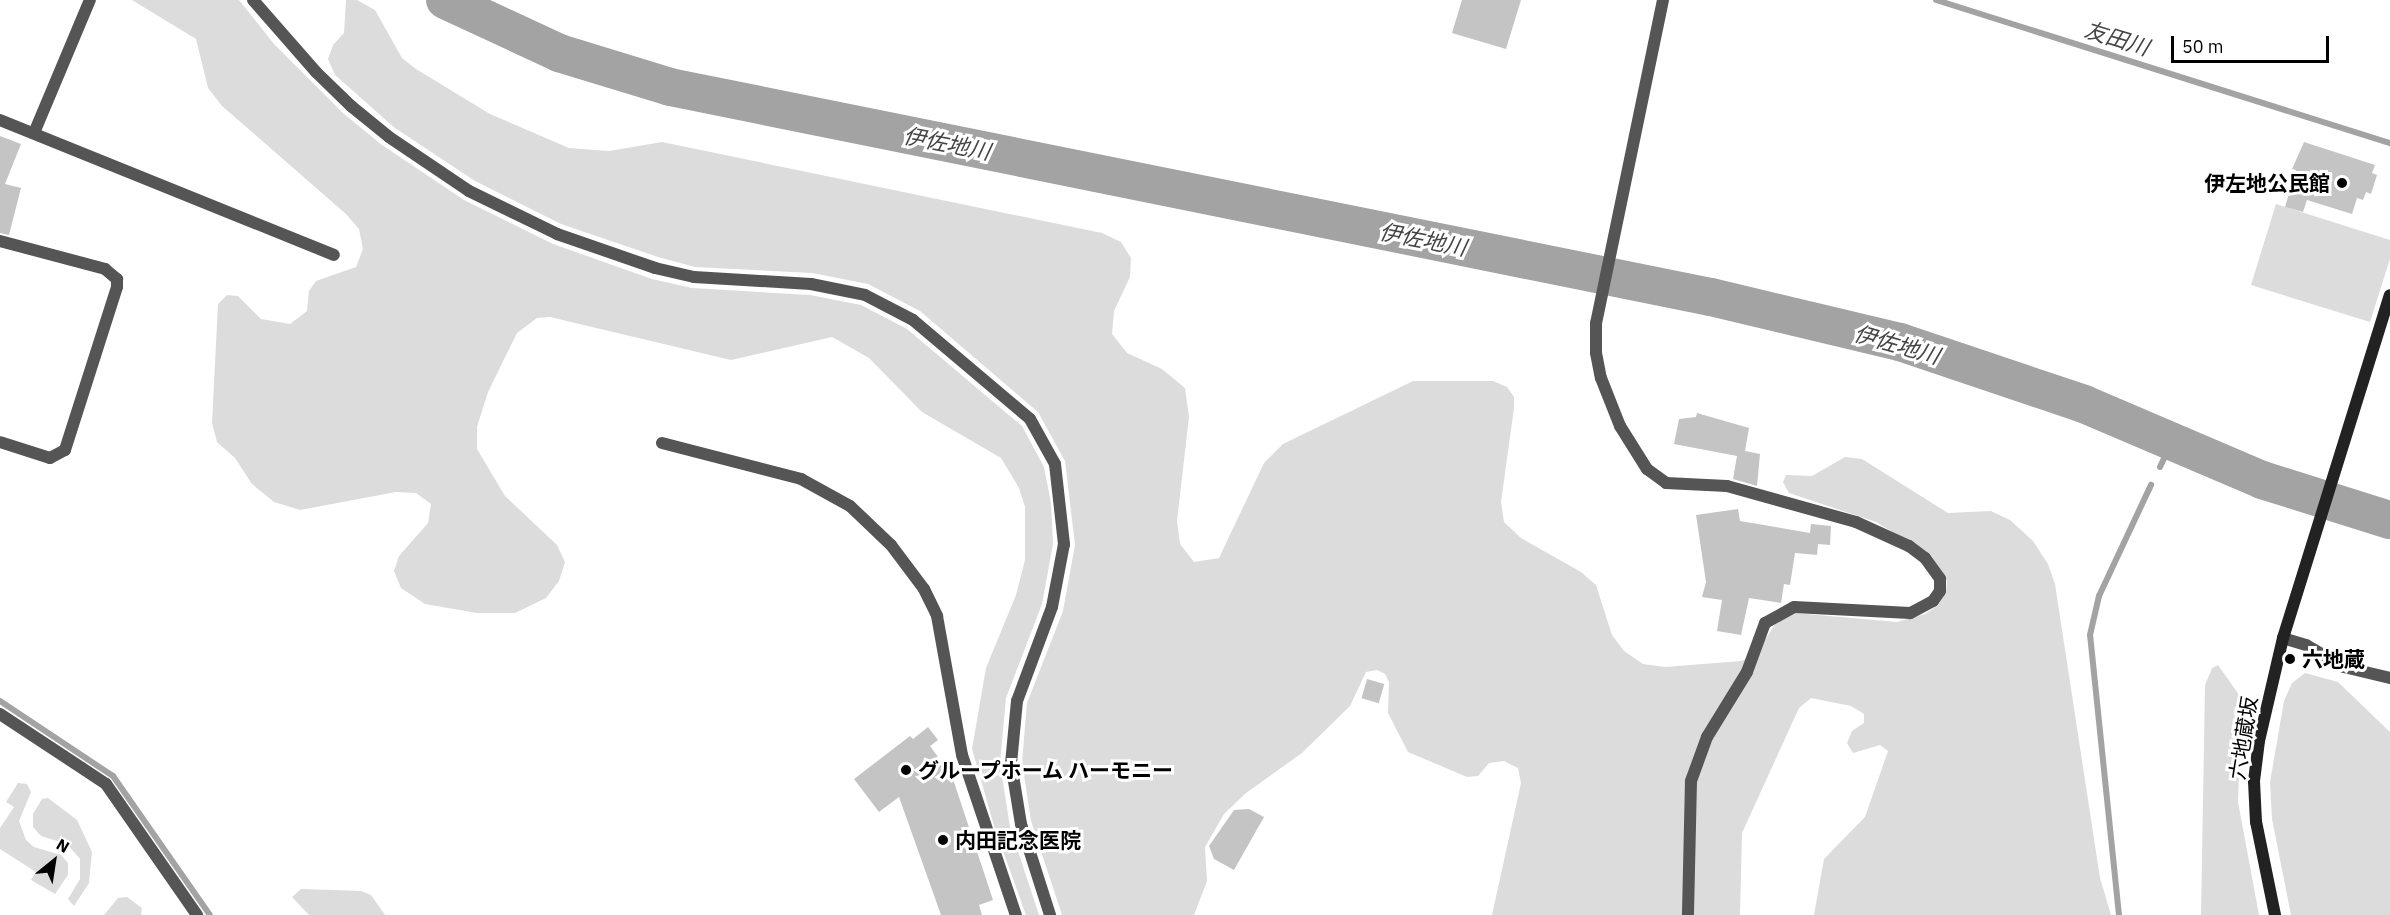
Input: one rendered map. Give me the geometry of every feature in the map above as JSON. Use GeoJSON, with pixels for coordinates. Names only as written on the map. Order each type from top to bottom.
{"type":"FeatureCollection","features":[{"type":"Feature","properties":{"kind":"street"},"geometry":{"type":"LineString","coordinates":[[34,133],[90,0]]}},
{"type":"Feature","properties":{"kind":"street"},"geometry":{"type":"LineString","coordinates":[[253,0],[289,44],[351,106],[428,165],[478,195],[557,234],[655,268],[694,278],[811,284],[865,295],[913,320],[1030,419],[1055,464],[1064,544],[1052,607],[1017,701],[1011,763],[1021,824],[1050,915]]}},
{"type":"Feature","properties":{"kind":"street"},"geometry":{"type":"LineString","coordinates":[[1663,0],[1597,319],[1596,353],[1610,403],[1633,448],[1656,477],[1677,486],[1737,488],[1856,522],[1909,546],[1930,563],[1940,579],[1940,591],[1933,601],[1910,613],[1794,607],[1765,623],[1747,672],[1707,738],[1691,781],[1688,915]]}},
{"type":"Feature","properties":{"kind":"street"},"geometry":{"type":"LineString","coordinates":[[0,120],[334,255]]}},
{"type":"Feature","properties":{"kind":"street"},"geometry":{"type":"LineString","coordinates":[[0,241],[105,269],[117,279],[117,287],[65,450],[50,458],[0,442]]}},
{"type":"Feature","properties":{"kind":"street","name":"六地蔵坂"},"geometry":{"type":"LineString","coordinates":[[2275,915],[2256,822],[2254,781],[2261,731],[2283,639],[2390,295]]}},
{"type":"Feature","properties":{"kind":"street"},"geometry":{"type":"LineString","coordinates":[[662,443],[801,479],[850,507],[898,553],[924,589],[937,616],[960,747],[1016,915]]}},
{"type":"Feature","properties":{"kind":"street"},"geometry":{"type":"LineString","coordinates":[[2283,639],[2306,645],[2344,667],[2390,678]]}},
{"type":"Feature","properties":{"kind":"street"},"geometry":{"type":"LineString","coordinates":[[0,714],[106,784],[197,915]]}},
{"type":"Feature","properties":{"kind":"shaded area"},"geometry":{"type":"Polygon","coordinates":[[[132,0],[239,0],[274,44],[344,114],[382,145],[464,200],[553,244],[652,279],[692,288],[810,295],[861,305],[907,329],[1022,426],[1044,467],[1051,503],[1053,544],[1042,604],[1006,698],[1000,763],[1010,827],[1039,915],[1026,915],[995,829],[972,749],[986,668],[1016,595],[1025,560],[1025,507],[1019,488],[1001,458],[922,412],[869,358],[832,337],[731,360],[550,317],[537,318],[517,333],[488,392],[477,427],[477,449],[505,496],[557,545],[565,562],[559,581],[546,598],[515,613],[477,613],[425,604],[401,588],[394,571],[399,556],[428,523],[431,504],[416,493],[396,492],[300,510],[274,502],[252,484],[235,458],[217,442],[212,423],[218,304],[227,295],[238,296],[261,319],[290,324],[307,311],[309,291],[316,281],[356,267],[363,249],[359,229],[346,214],[222,106],[208,88],[196,39],[132,0]]]}},
{"type":"Feature","properties":{"kind":"shaded area"},"geometry":{"type":"Polygon","coordinates":[[[346,0],[357,0],[375,10],[402,58],[416,69],[490,114],[569,148],[609,151],[662,142],[1102,233],[1121,242],[1131,258],[1130,277],[1114,311],[1112,334],[1127,353],[1162,369],[1185,388],[1189,417],[1177,521],[1180,544],[1194,562],[1219,558],[1264,463],[1283,444],[1413,381],[1493,381],[1507,387],[1514,397],[1514,408],[1501,502],[1504,522],[1521,538],[1581,572],[1596,585],[1612,635],[1624,651],[1643,664],[1665,667],[1741,661],[1755,656],[1777,621],[1795,613],[1897,622],[1925,614],[1937,606],[1946,593],[1947,578],[1929,554],[1876,522],[1789,493],[1783,482],[1786,475],[1812,476],[1845,457],[1862,459],[1948,513],[1991,511],[2010,520],[2033,541],[2048,564],[2055,584],[2100,878],[2111,915],[1814,915],[1824,859],[1865,817],[1888,751],[1880,745],[1853,753],[1847,743],[1852,731],[1864,723],[1864,714],[1851,706],[1811,698],[1799,708],[1742,833],[1740,915],[1492,915],[1521,783],[1518,768],[1504,761],[1489,763],[1478,776],[1467,777],[1408,752],[1388,713],[1389,682],[1385,674],[1377,670],[1366,672],[1350,706],[1302,753],[1246,793],[1224,814],[1205,847],[1207,881],[1194,915],[1062,915],[1031,821],[1022,762],[1027,703],[1063,611],[1075,545],[1065,461],[1038,412],[920,311],[868,284],[812,273],[695,267],[561,224],[475,181],[395,128],[335,75],[328,59],[333,45],[344,33],[346,0]]]}},
{"type":"Feature","properties":{"kind":"shaded area"},"geometry":{"type":"Polygon","coordinates":[[[2276,204],[2390,240],[2390,259],[2370,322],[2251,285],[2276,204]]]}},
{"type":"Feature","properties":{"kind":"shaded area"},"geometry":{"type":"Polygon","coordinates":[[[2218,665],[2242,699],[2238,802],[2259,915],[2201,915],[2205,685],[2212,668],[2218,665]]]}},
{"type":"Feature","properties":{"kind":"shaded area"},"geometry":{"type":"Polygon","coordinates":[[[2305,673],[2338,682],[2390,732],[2390,915],[2291,915],[2272,819],[2270,782],[2284,701],[2292,683],[2305,673]]]}},
{"type":"Feature","properties":{"kind":"shaded area"},"geometry":{"type":"Polygon","coordinates":[[[18,783],[27,784],[31,792],[19,821],[26,840],[34,847],[61,855],[68,863],[68,875],[55,894],[31,880],[36,872],[0,849],[0,828],[14,807],[6,802],[18,783]]]}},
{"type":"Feature","properties":{"kind":"shaded area"},"geometry":{"type":"Polygon","coordinates":[[[48,798],[77,820],[92,852],[89,883],[74,906],[68,899],[80,879],[80,859],[67,844],[41,836],[33,827],[33,814],[42,799],[48,798]]]}},
{"type":"Feature","properties":{"kind":"shaded area"},"geometry":{"type":"Polygon","coordinates":[[[301,889],[361,891],[371,895],[385,915],[309,915],[292,897],[301,889]]]}},
{"type":"Feature","properties":{"kind":"shaded area"},"geometry":{"type":"Polygon","coordinates":[[[127,897],[142,908],[141,915],[104,915],[118,898],[127,897]]]}},
{"type":"Feature","properties":{"kind":"building"},"geometry":{"type":"Polygon","coordinates":[[[1462,0],[1521,0],[1506,49],[1452,33],[1462,0]]]}},
{"type":"Feature","properties":{"kind":"building"},"geometry":{"type":"Polygon","coordinates":[[[0,136],[21,144],[5,184],[21,188],[9,235],[0,233],[0,136]]]}},
{"type":"Feature","properties":{"kind":"building","name":"伊左地公民館"},"geometry":{"type":"Polygon","coordinates":[[[2304,142],[2375,165],[2372,173],[2377,175],[2371,194],[2366,192],[2363,200],[2357,198],[2352,214],[2307,200],[2303,212],[2285,207],[2296,170],[2292,169],[2304,142]]]}},
{"type":"Feature","properties":{"kind":"building"},"geometry":{"type":"Polygon","coordinates":[[[1697,413],[1749,428],[1745,451],[1760,454],[1757,486],[1733,479],[1737,456],[1674,444],[1679,419],[1696,417],[1697,413]]]}},
{"type":"Feature","properties":{"kind":"building"},"geometry":{"type":"Polygon","coordinates":[[[1738,509],[1740,521],[1810,533],[1811,524],[1831,526],[1830,545],[1818,544],[1817,555],[1795,553],[1790,585],[1784,584],[1781,603],[1749,598],[1741,635],[1717,631],[1722,600],[1702,597],[1706,582],[1696,515],[1738,509]]]}},
{"type":"Feature","properties":{"kind":"building"},"geometry":{"type":"Polygon","coordinates":[[[1367,679],[1384,684],[1379,703],[1361,698],[1367,679]]]}},
{"type":"Feature","properties":{"kind":"building"},"geometry":{"type":"Polygon","coordinates":[[[928,727],[938,740],[930,746],[952,776],[993,900],[979,905],[982,915],[941,915],[899,797],[879,812],[854,779],[910,736],[913,739],[928,727]]]}},
{"type":"Feature","properties":{"kind":"building"},"geometry":{"type":"Polygon","coordinates":[[[1249,809],[1264,817],[1234,870],[1214,859],[1209,846],[1234,810],[1249,809]]]}},
{"type":"Feature","properties":{"kind":"waterway","name":"伊佐地川"},"geometry":{"type":"LineString","coordinates":[[445,0],[559,53],[670,87],[1711,297],[1900,342],[2084,404],[2262,480],[2390,520]]}},
{"type":"Feature","properties":{"kind":"waterway","name":"友田川"},"geometry":{"type":"LineString","coordinates":[[1936,0],[2390,143]]}},
{"type":"Feature","properties":{"kind":"waterway"},"geometry":{"type":"LineString","coordinates":[[2160,467],[2172,441]]}},
{"type":"Feature","properties":{"kind":"waterway"},"geometry":{"type":"LineString","coordinates":[[2119,915],[2090,635],[2099,596],[2151,485]]}},
{"type":"Feature","properties":{"kind":"waterway"},"geometry":{"type":"LineString","coordinates":[[0,701],[113,776],[210,915]]}},
{"type":"Feature","properties":{"kind":"place","name":"伊左地公民館"},"geometry":{"type":"Point","coordinates":[2342,183]}},
{"type":"Feature","properties":{"kind":"place","name":"六地蔵"},"geometry":{"type":"Point","coordinates":[2290,659]}},
{"type":"Feature","properties":{"kind":"place","name":"グループホーム ハーモニー"},"geometry":{"type":"Point","coordinates":[906,770]}},
{"type":"Feature","properties":{"kind":"place","name":"内田記念医院"},"geometry":{"type":"Point","coordinates":[943,840]}}]}
